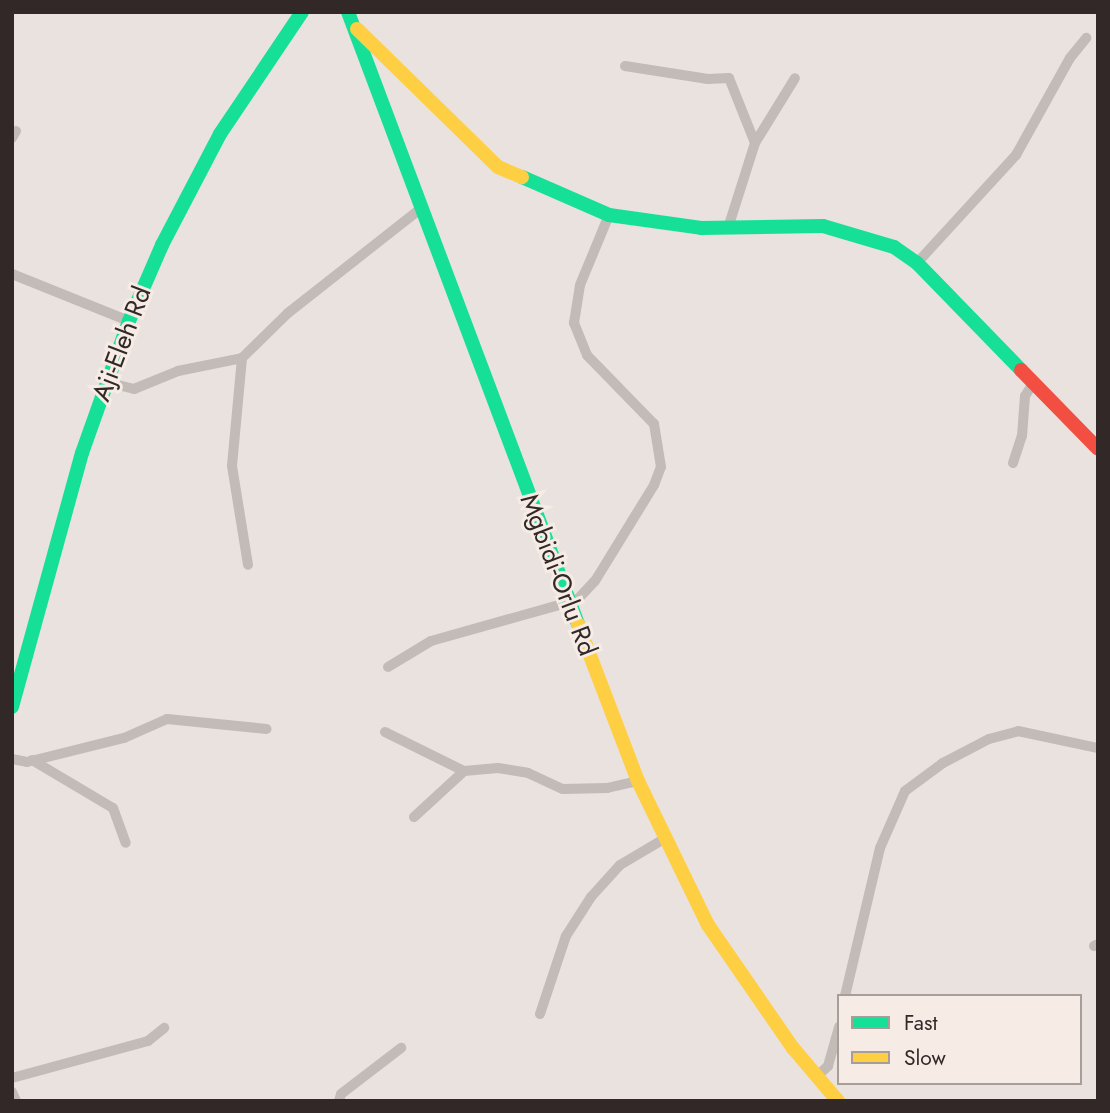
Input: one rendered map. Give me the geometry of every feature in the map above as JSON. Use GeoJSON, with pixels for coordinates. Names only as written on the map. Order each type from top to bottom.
{"type":"FeatureCollection","features":[{"type":"Feature","properties":{"kind":"street","name":"Aji-Eleh Rd"},"geometry":{"type":"LineString","coordinates":[[12,707],[82,453],[129,320],[220,134],[302,12]]}},
{"type":"Feature","properties":{"kind":"street"},"geometry":{"type":"LineString","coordinates":[[351,19],[498,167],[609,215],[727,228],[823,226],[894,247],[917,264],[1098,449]]}},
{"type":"Feature","properties":{"kind":"street","name":"Mgbidi-Orlu Rd"},"geometry":{"type":"LineString","coordinates":[[351,19],[419,210],[569,604],[638,781],[664,839],[708,925],[838,1101]]}},
{"type":"Feature","properties":{"kind":"street"},"geometry":{"type":"LineString","coordinates":[[917,264],[1016,155],[1070,58],[1086,38]]}},
{"type":"Feature","properties":{"kind":"street"},"geometry":{"type":"LineString","coordinates":[[625,66],[708,79],[729,78],[755,143]]}},
{"type":"Feature","properties":{"kind":"street"},"geometry":{"type":"LineString","coordinates":[[727,228],[741,199],[755,143],[795,78]]}},
{"type":"Feature","properties":{"kind":"street"},"geometry":{"type":"LineString","coordinates":[[106,382],[134,389],[178,371],[242,358],[288,313],[419,210]]}},
{"type":"Feature","properties":{"kind":"street"},"geometry":{"type":"LineString","coordinates":[[388,667],[431,641],[569,604],[595,581],[661,467],[654,424],[587,355],[574,323],[580,285],[609,215]]}},
{"type":"Feature","properties":{"kind":"street"},"geometry":{"type":"LineString","coordinates":[[12,274],[129,320]]}},
{"type":"Feature","properties":{"kind":"street"},"geometry":{"type":"LineString","coordinates":[[242,358],[232,466],[248,565]]}},
{"type":"Feature","properties":{"kind":"street"},"geometry":{"type":"LineString","coordinates":[[1013,464],[1021,436],[1025,396],[1034,382]]}},
{"type":"Feature","properties":{"kind":"street"},"geometry":{"type":"LineString","coordinates":[[12,759],[33,760],[124,738],[167,719],[267,729]]}},
{"type":"Feature","properties":{"kind":"street"},"geometry":{"type":"LineString","coordinates":[[845,994],[880,848],[905,791],[943,763],[989,739],[1018,731],[1098,748]]}},
{"type":"Feature","properties":{"kind":"street"},"geometry":{"type":"LineString","coordinates":[[385,732],[464,771],[498,768],[528,773],[563,789],[607,788],[638,781]]}},
{"type":"Feature","properties":{"kind":"street"},"geometry":{"type":"LineString","coordinates":[[33,760],[113,808],[126,843]]}},
{"type":"Feature","properties":{"kind":"street"},"geometry":{"type":"LineString","coordinates":[[414,817],[464,771]]}},
{"type":"Feature","properties":{"kind":"street"},"geometry":{"type":"LineString","coordinates":[[540,1014],[566,936],[591,897],[620,865],[664,839]]}},
{"type":"Feature","properties":{"kind":"street"},"geometry":{"type":"LineString","coordinates":[[12,1078],[148,1041],[164,1028]]}},
{"type":"Feature","properties":{"kind":"street"},"geometry":{"type":"LineString","coordinates":[[817,1076],[828,1066],[837,1034]]}},
{"type":"Feature","properties":{"kind":"street"},"geometry":{"type":"LineString","coordinates":[[339,1101],[341,1094],[401,1048]]}},
{"type":"Feature","properties":{"kind":"street"},"geometry":{"type":"LineString","coordinates":[[12,1092],[16,1101]]}},
{"type":"Feature","properties":{"kind":"traffic: fast"},"geometry":{"type":"LineString","coordinates":[[12,707],[82,453],[129,321],[162,245],[220,134],[302,12]]}},
{"type":"Feature","properties":{"kind":"traffic: fast"},"geometry":{"type":"LineString","coordinates":[[348,12],[578,624]]}},
{"type":"Feature","properties":{"kind":"traffic: fast"},"geometry":{"type":"LineString","coordinates":[[522,177],[609,215],[701,228],[823,226],[894,247],[917,263],[1021,370]]}},
{"type":"Feature","properties":{"kind":"traffic: slow"},"geometry":{"type":"LineString","coordinates":[[357,29],[498,167],[522,177]]}},
{"type":"Feature","properties":{"kind":"traffic: slow"},"geometry":{"type":"LineString","coordinates":[[578,624],[638,781],[708,925],[793,1048],[838,1101]]}},
{"type":"Feature","properties":{"kind":"traffic: jam"},"geometry":{"type":"LineString","coordinates":[[1021,370],[1098,449]]}}]}
